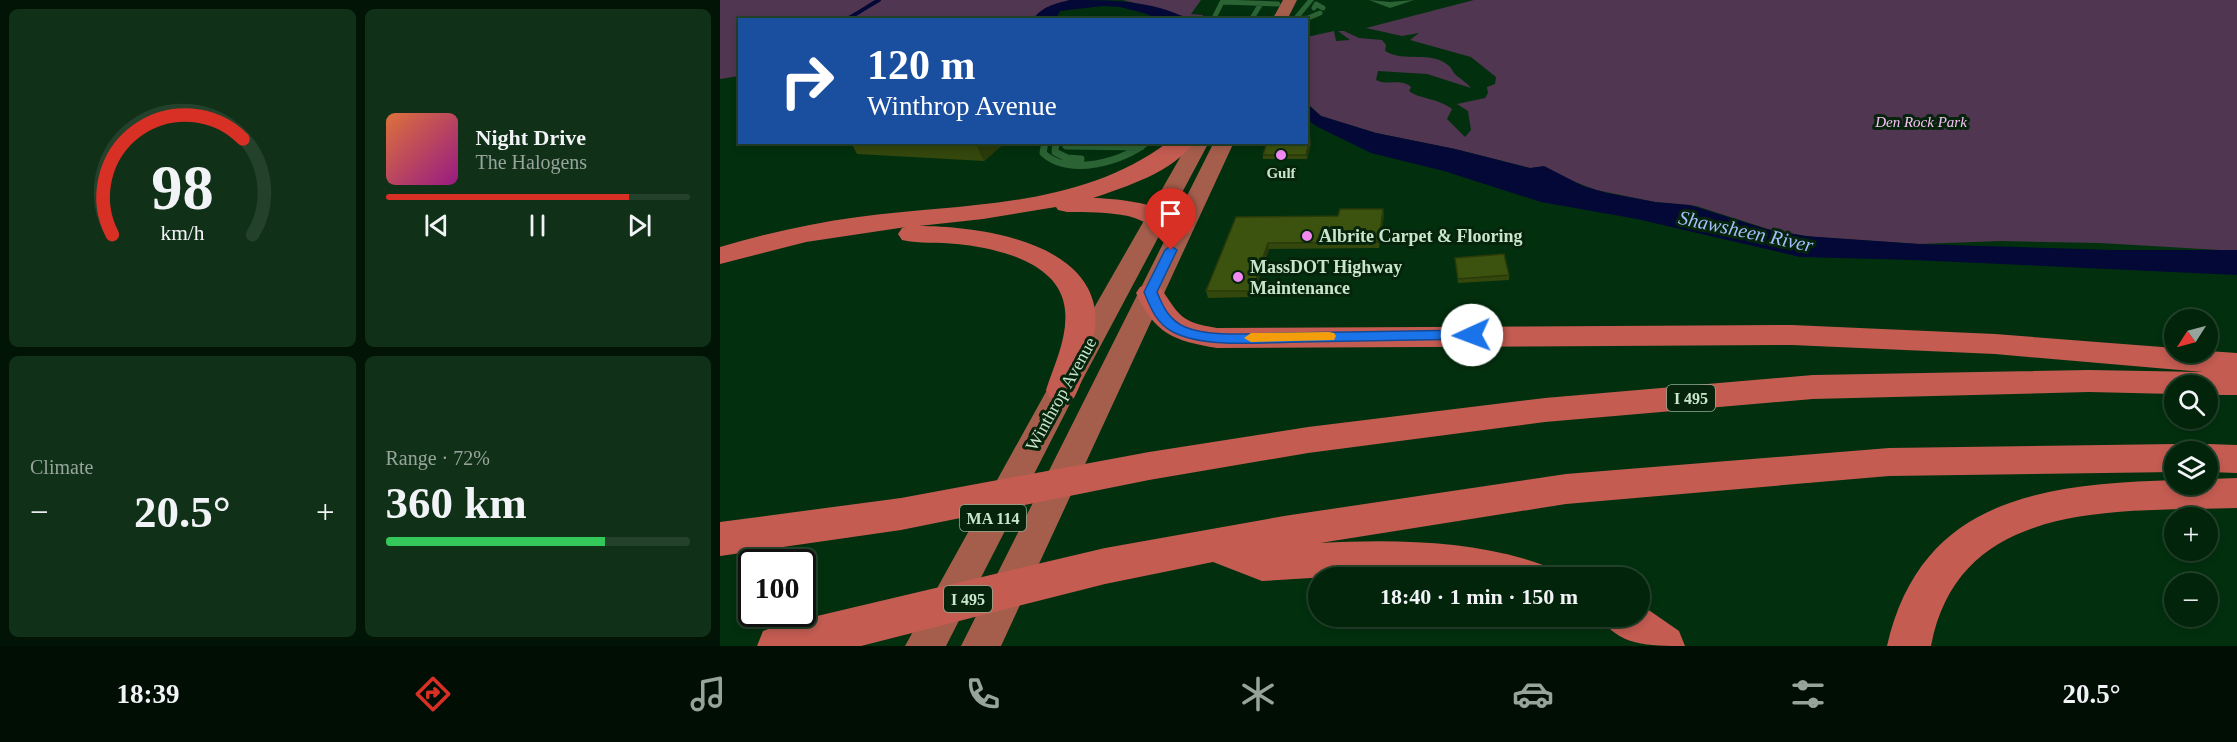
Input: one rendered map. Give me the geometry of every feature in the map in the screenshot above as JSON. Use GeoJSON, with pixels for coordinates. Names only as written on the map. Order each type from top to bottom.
{"type":"FeatureCollection","features":[{"type":"Feature","properties":{"kind":"highway"},"geometry":{"type":"LineString","coordinates":[[1275,18],[1300,8]]}},
{"type":"Feature","properties":{"kind":"highway"},"geometry":{"type":"LineString","coordinates":[[720,256],[824,231],[1013,208],[1055,200],[1112,183],[1156,162],[1181,144]]}},
{"type":"Feature","properties":{"kind":"highway","name":"Winthrop Avenue"},"geometry":{"type":"LineString","coordinates":[[981,646],[1150,292],[1170,222],[1198,144]]}},
{"type":"Feature","properties":{"kind":"highway","name":"Winthrop Avenue"},"geometry":{"type":"LineString","coordinates":[[925,646],[1062,390],[1223,144]]}},
{"type":"Feature","properties":{"kind":"highway"},"geometry":{"type":"LineString","coordinates":[[1013,208],[1115,207],[1145,211],[1170,222]]}},
{"type":"Feature","properties":{"kind":"highway"},"geometry":{"type":"LineString","coordinates":[[720,268],[821,244],[878,236],[952,235],[1008,245],[1044,260],[1060,272],[1074,289],[1080,308],[1079,331],[1062,390]]}},
{"type":"Feature","properties":{"kind":"highway"},"geometry":{"type":"LineString","coordinates":[[1150,292],[1158,311],[1167,322],[1179,330],[1217,338],[1781,335],[2006,344],[2237,364]]}},
{"type":"Feature","properties":{"kind":"highway","name":"I 495"},"geometry":{"type":"LineString","coordinates":[[720,561],[901,514],[1149,466],[1406,426],[1545,410],[1813,387],[2090,381],[2237,384]]}},
{"type":"Feature","properties":{"kind":"highway","name":"I 495"},"geometry":{"type":"LineString","coordinates":[[779,646],[1105,566],[1212,545],[1566,489],[1721,474],[1889,462],[2164,458]]}},
{"type":"Feature","properties":{"kind":"highway"},"geometry":{"type":"LineString","coordinates":[[2218,458],[2237,459]]}},
{"type":"Feature","properties":{"kind":"highway"},"geometry":{"type":"LineString","coordinates":[[1909,646],[1919,605],[1935,577],[1985,531],[2014,516],[2046,506],[2091,500],[2237,493]]}},
{"type":"Feature","properties":{"kind":"highway"},"geometry":{"type":"LineString","coordinates":[[720,539],[901,514]]}},
{"type":"Feature","properties":{"kind":"highway"},"geometry":{"type":"LineString","coordinates":[[1212,545],[1262,563],[1344,559],[1404,560],[1472,567]]}},
{"type":"Feature","properties":{"kind":"highway"},"geometry":{"type":"LineString","coordinates":[[1636,627],[1663,646]]}},
{"type":"Feature","properties":{"kind":"street"},"geometry":{"type":"LineString","coordinates":[[1372,0],[1390,5],[1410,0]]}},
{"type":"Feature","properties":{"kind":"lane"},"geometry":{"type":"LineString","coordinates":[[1214,18],[1222,2],[1261,2],[1260,5]]}},
{"type":"Feature","properties":{"kind":"lane"},"geometry":{"type":"LineString","coordinates":[[1260,5],[1322,11],[1300,8]]}},
{"type":"Feature","properties":{"kind":"lane"},"geometry":{"type":"LineString","coordinates":[[1252,18],[1260,5]]}},
{"type":"Feature","properties":{"kind":"lane"},"geometry":{"type":"LineString","coordinates":[[1296,18],[1300,8]]}},
{"type":"Feature","properties":{"kind":"lane"},"geometry":{"type":"LineString","coordinates":[[1296,18],[1300,8]]}},
{"type":"Feature","properties":{"kind":"lane"},"geometry":{"type":"LineString","coordinates":[[1296,18],[1300,8]]}},
{"type":"Feature","properties":{"kind":"lane"},"geometry":{"type":"LineString","coordinates":[[1045,144],[1043,153],[1046,157],[1053,162],[1072,165],[1104,162],[1145,145]]}},
{"type":"Feature","properties":{"kind":"lane"},"geometry":{"type":"LineString","coordinates":[[1056,144],[1055,152],[1060,156],[1076,159],[1098,158],[1145,145]]}},
{"type":"Feature","properties":{"kind":"lane"},"geometry":{"type":"LineString","coordinates":[[1068,144],[1066,146],[1145,145]]}},
{"type":"Feature","properties":{"kind":"green space"},"geometry":{"type":"Polygon","coordinates":[[[720,0],[1070,0],[1046,8],[1035,18],[738,18],[738,76],[720,79],[720,0]]]}},
{"type":"Feature","properties":{"kind":"green space"},"geometry":{"type":"Polygon","coordinates":[[[1123,0],[1201,0],[1191,14],[1203,15],[1203,18],[1177,15],[1123,0]]]}},
{"type":"Feature","properties":{"kind":"green space","name":"Den Rock Park"},"geometry":{"type":"Polygon","coordinates":[[[1474,0],[2237,0],[2237,251],[2100,243],[2001,241],[1919,244],[1813,237],[1771,230],[1696,206],[1655,202],[1596,190],[1557,175],[1546,167],[1530,168],[1455,149],[1376,133],[1321,116],[1308,104],[1308,37],[1334,31],[1336,41],[1350,40],[1338,31],[1344,31],[1359,38],[1382,40],[1386,45],[1385,51],[1393,54],[1433,58],[1448,65],[1471,88],[1427,74],[1378,71],[1376,80],[1407,84],[1411,87],[1409,91],[1413,94],[1447,105],[1452,109],[1447,119],[1465,137],[1471,130],[1468,111],[1457,104],[1485,98],[1488,93],[1487,87],[1495,84],[1496,77],[1471,57],[1410,40],[1419,33],[1402,36],[1366,28],[1474,0]]]}},
{"type":"Feature","properties":{"kind":"water"},"geometry":{"type":"Polygon","coordinates":[[[1070,0],[1130,2],[1160,8],[1186,18],[1154,18],[1120,7],[1103,6],[1060,11],[1056,18],[1035,18],[1054,4],[1070,0]]]}},
{"type":"Feature","properties":{"kind":"water","name":"Shawsheen River"},"geometry":{"type":"Polygon","coordinates":[[[1308,105],[1321,116],[1376,133],[1455,149],[1530,168],[1544,166],[1583,186],[1607,193],[1655,202],[1690,205],[1766,229],[1805,236],[1919,244],[2112,250],[2237,250],[2237,275],[1800,257],[1637,219],[1541,202],[1444,171],[1371,153],[1308,120],[1308,105]]]}},
{"type":"Feature","properties":{"kind":"building"},"geometry":{"type":"Polygon","coordinates":[[[1308,139],[1310,139],[1306,155],[1263,155],[1266,144],[1308,144],[1308,139]]]}},
{"type":"Feature","properties":{"kind":"building"},"geometry":{"type":"Polygon","coordinates":[[[1340,209],[1383,209],[1379,242],[1268,243],[1252,291],[1206,291],[1236,217],[1338,216],[1340,209]]]}},
{"type":"Feature","properties":{"kind":"building"},"geometry":{"type":"Polygon","coordinates":[[[1504,254],[1509,275],[1458,279],[1455,258],[1504,254]]]}},
{"type":"Feature","properties":{"kind":"waterway"},"geometry":{"type":"LineString","coordinates":[[848,18],[879,0]]}},
{"type":"Feature","properties":{"kind":"slow traffic"},"geometry":{"type":"LineString","coordinates":[[1251,338],[1329,336]]}},
{"type":"Feature","properties":{"kind":"place","name":"Gulf"},"geometry":{"type":"Point","coordinates":[1281,155]}},
{"type":"Feature","properties":{"kind":"place","name":"Albrite Carpet & Flooring"},"geometry":{"type":"Point","coordinates":[1307,236]}},
{"type":"Feature","properties":{"kind":"place","name":"MassDOT Highway Maintenance"},"geometry":{"type":"Point","coordinates":[1238,277]}},
{"type":"Feature","properties":{"kind":"route"},"geometry":{"type":"LineString","coordinates":[[1171,250],[1150,292],[1158,311],[1167,322],[1179,330],[1217,338],[1472,335]]}}]}
